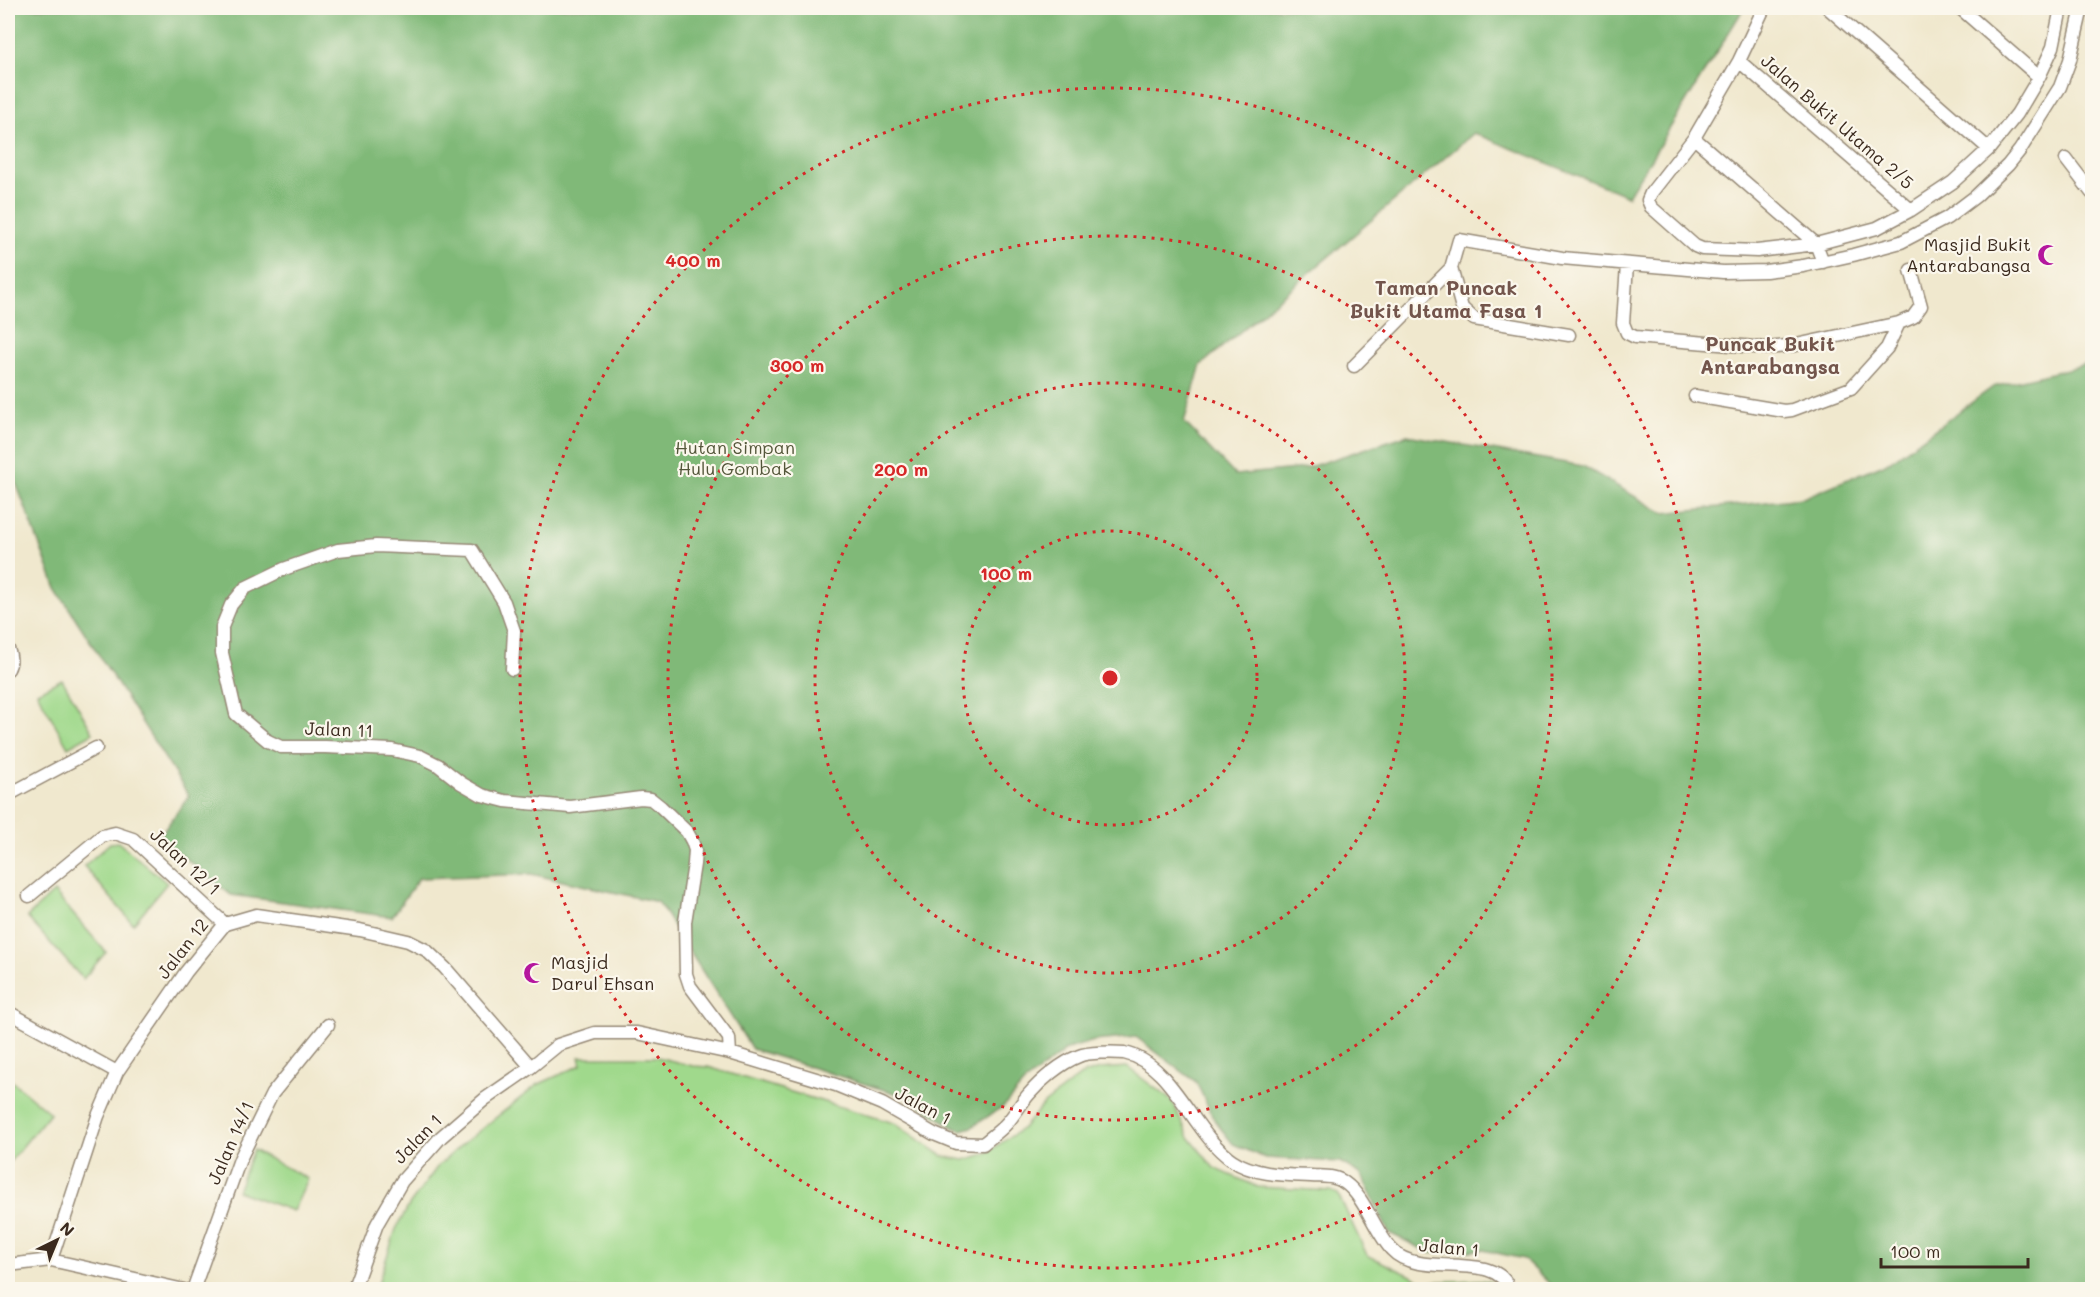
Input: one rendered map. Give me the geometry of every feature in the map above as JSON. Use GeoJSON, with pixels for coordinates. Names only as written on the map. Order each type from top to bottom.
{"type":"FeatureCollection","features":[{"type":"Feature","properties":{"kind":"street"},"geometry":{"type":"LineString","coordinates":[[1764,8],[1739,61],[1694,138],[1648,200],[1651,207],[1695,246],[1702,249],[1757,251],[1816,244],[1877,228],[1911,210],[1953,182],[1989,149],[2017,114],[2039,77],[2053,47],[2061,8]]}},
{"type":"Feature","properties":{"kind":"street"},"geometry":{"type":"LineString","coordinates":[[1828,8],[1989,149]]}},
{"type":"Feature","properties":{"kind":"street"},"geometry":{"type":"LineString","coordinates":[[1960,8],[2039,77]]}},
{"type":"Feature","properties":{"kind":"street"},"geometry":{"type":"LineString","coordinates":[[1354,366],[1451,268],[1459,240],[1562,258],[1723,272],[1766,271],[1823,262],[1901,242],[1926,230],[1968,201],[2020,150],[2060,87],[2085,14]]}},
{"type":"Feature","properties":{"kind":"street","name":"Jalan Bukit Utama 2/5"},"geometry":{"type":"LineString","coordinates":[[1739,61],[1911,210]]}},
{"type":"Feature","properties":{"kind":"street"},"geometry":{"type":"LineString","coordinates":[[1694,138],[1816,244],[1823,262]]}},
{"type":"Feature","properties":{"kind":"street"},"geometry":{"type":"LineString","coordinates":[[2066,159],[2092,193]]}},
{"type":"Feature","properties":{"kind":"street"},"geometry":{"type":"LineString","coordinates":[[1627,265],[1623,323],[1627,333],[1635,338],[1767,348],[1796,345],[1899,323],[1913,317],[1921,306],[1911,270]]}},
{"type":"Feature","properties":{"kind":"street"},"geometry":{"type":"LineString","coordinates":[[1451,268],[1462,308],[1474,320],[1569,335]]}},
{"type":"Feature","properties":{"kind":"street"},"geometry":{"type":"LineString","coordinates":[[1695,396],[1784,411],[1802,407],[1851,388],[1887,348],[1899,323]]}},
{"type":"Feature","properties":{"kind":"street","name":"Jalan 11"},"geometry":{"type":"LineString","coordinates":[[512,669],[514,631],[504,602],[472,550],[376,546],[338,550],[284,568],[245,588],[231,604],[222,627],[222,653],[236,714],[268,741],[280,747],[392,750],[420,756],[438,765],[461,783],[482,795],[505,801],[570,807],[641,798],[651,799],[661,807],[687,832],[695,850],[685,922],[686,974],[690,986],[729,1038],[730,1053]]}},
{"type":"Feature","properties":{"kind":"street"},"geometry":{"type":"LineString","coordinates":[[8,649],[11,663],[8,669]]}},
{"type":"Feature","properties":{"kind":"street"},"geometry":{"type":"LineString","coordinates":[[8,795],[96,748]]}},
{"type":"Feature","properties":{"kind":"street","name":"Jalan 12/1"},"geometry":{"type":"LineString","coordinates":[[29,896],[102,836],[116,833],[134,839],[225,924]]}},
{"type":"Feature","properties":{"kind":"street","name":"Jalan 12"},"geometry":{"type":"LineString","coordinates":[[51,1260],[98,1116],[117,1072],[186,972],[225,924],[256,915],[360,930],[408,941],[426,950],[445,968],[531,1067]]}},
{"type":"Feature","properties":{"kind":"street"},"geometry":{"type":"LineString","coordinates":[[8,1012],[117,1072]]}},
{"type":"Feature","properties":{"kind":"street","name":"Jalan 14/1"},"geometry":{"type":"LineString","coordinates":[[193,1290],[240,1159],[273,1094],[328,1025]]}},
{"type":"Feature","properties":{"kind":"street","name":"Jalan 1"},"geometry":{"type":"LineString","coordinates":[[353,1290],[377,1224],[402,1181],[441,1137],[485,1099],[558,1045],[595,1033],[637,1033],[730,1053],[836,1085],[882,1104],[934,1134],[956,1143],[983,1144],[1006,1124],[1030,1093],[1061,1066],[1080,1055],[1124,1053],[1148,1064],[1167,1081],[1208,1138],[1232,1160],[1256,1171],[1334,1177],[1347,1184],[1357,1196],[1389,1247],[1398,1257],[1408,1262],[1454,1267],[1483,1267],[1497,1273],[1507,1284],[1509,1290]]}},
{"type":"Feature","properties":{"kind":"street"},"geometry":{"type":"LineString","coordinates":[[8,1265],[51,1260],[184,1290]]}},
{"type":"Feature","properties":{"kind":"green space","name":"Hutan Simpan Hulu Gombak"},"geometry":{"type":"Polygon","coordinates":[[[8,8],[1744,8],[1628,196],[1474,133],[1201,365],[1184,422],[1235,475],[1306,468],[1407,435],[1583,466],[1663,513],[1803,498],[1891,461],[1993,387],[2092,363],[2092,1289],[1555,1289],[1524,1259],[1483,1250],[1431,1253],[1389,1233],[1361,1174],[1340,1162],[1265,1158],[1233,1144],[1215,1121],[1196,1082],[1136,1037],[1094,1041],[1067,1049],[1024,1083],[1004,1106],[972,1127],[962,1130],[955,1128],[907,1097],[752,1049],[658,902],[531,874],[419,878],[392,917],[231,895],[159,837],[189,796],[56,588],[16,483],[8,431],[8,8]]]}},
{"type":"Feature","properties":{"kind":"green space"},"geometry":{"type":"Polygon","coordinates":[[[62,679],[93,733],[68,747],[37,692],[62,679]]]}},
{"type":"Feature","properties":{"kind":"green space"},"geometry":{"type":"Polygon","coordinates":[[[118,842],[167,883],[133,924],[84,866],[110,843],[118,842]]]}},
{"type":"Feature","properties":{"kind":"green space"},"geometry":{"type":"Polygon","coordinates":[[[54,892],[106,952],[83,979],[27,917],[54,892]]]}},
{"type":"Feature","properties":{"kind":"green space"},"geometry":{"type":"Polygon","coordinates":[[[579,1057],[657,1057],[693,1066],[708,1067],[894,1123],[943,1156],[964,1160],[985,1154],[1023,1128],[1044,1104],[1081,1075],[1100,1069],[1127,1067],[1172,1101],[1189,1137],[1214,1168],[1258,1187],[1331,1191],[1338,1194],[1367,1255],[1424,1282],[1481,1280],[1503,1284],[1506,1290],[376,1290],[396,1229],[410,1204],[438,1166],[537,1085],[581,1065],[579,1057]]]}},
{"type":"Feature","properties":{"kind":"green space"},"geometry":{"type":"Polygon","coordinates":[[[8,1078],[50,1113],[8,1164],[8,1078]]]}},
{"type":"Feature","properties":{"kind":"green space"},"geometry":{"type":"Polygon","coordinates":[[[253,1150],[308,1179],[293,1211],[237,1191],[253,1150]]]}},
{"type":"Feature","properties":{"kind":"place","name":"Masjid Bukit Antarabangsa"},"geometry":{"type":"Point","coordinates":[2048,255]}},
{"type":"Feature","properties":{"kind":"place","name":"Masjid Darul Ehsan"},"geometry":{"type":"Point","coordinates":[534,973]}},
{"type":"Feature","properties":{"kind":"district","name":"Taman Puncak Bukit Utama Fasa 1"},"geometry":{"type":"Point","coordinates":[1446,300]}},
{"type":"Feature","properties":{"kind":"district","name":"Puncak Bukit Antarabangsa"},"geometry":{"type":"Point","coordinates":[1770,356]}}]}
